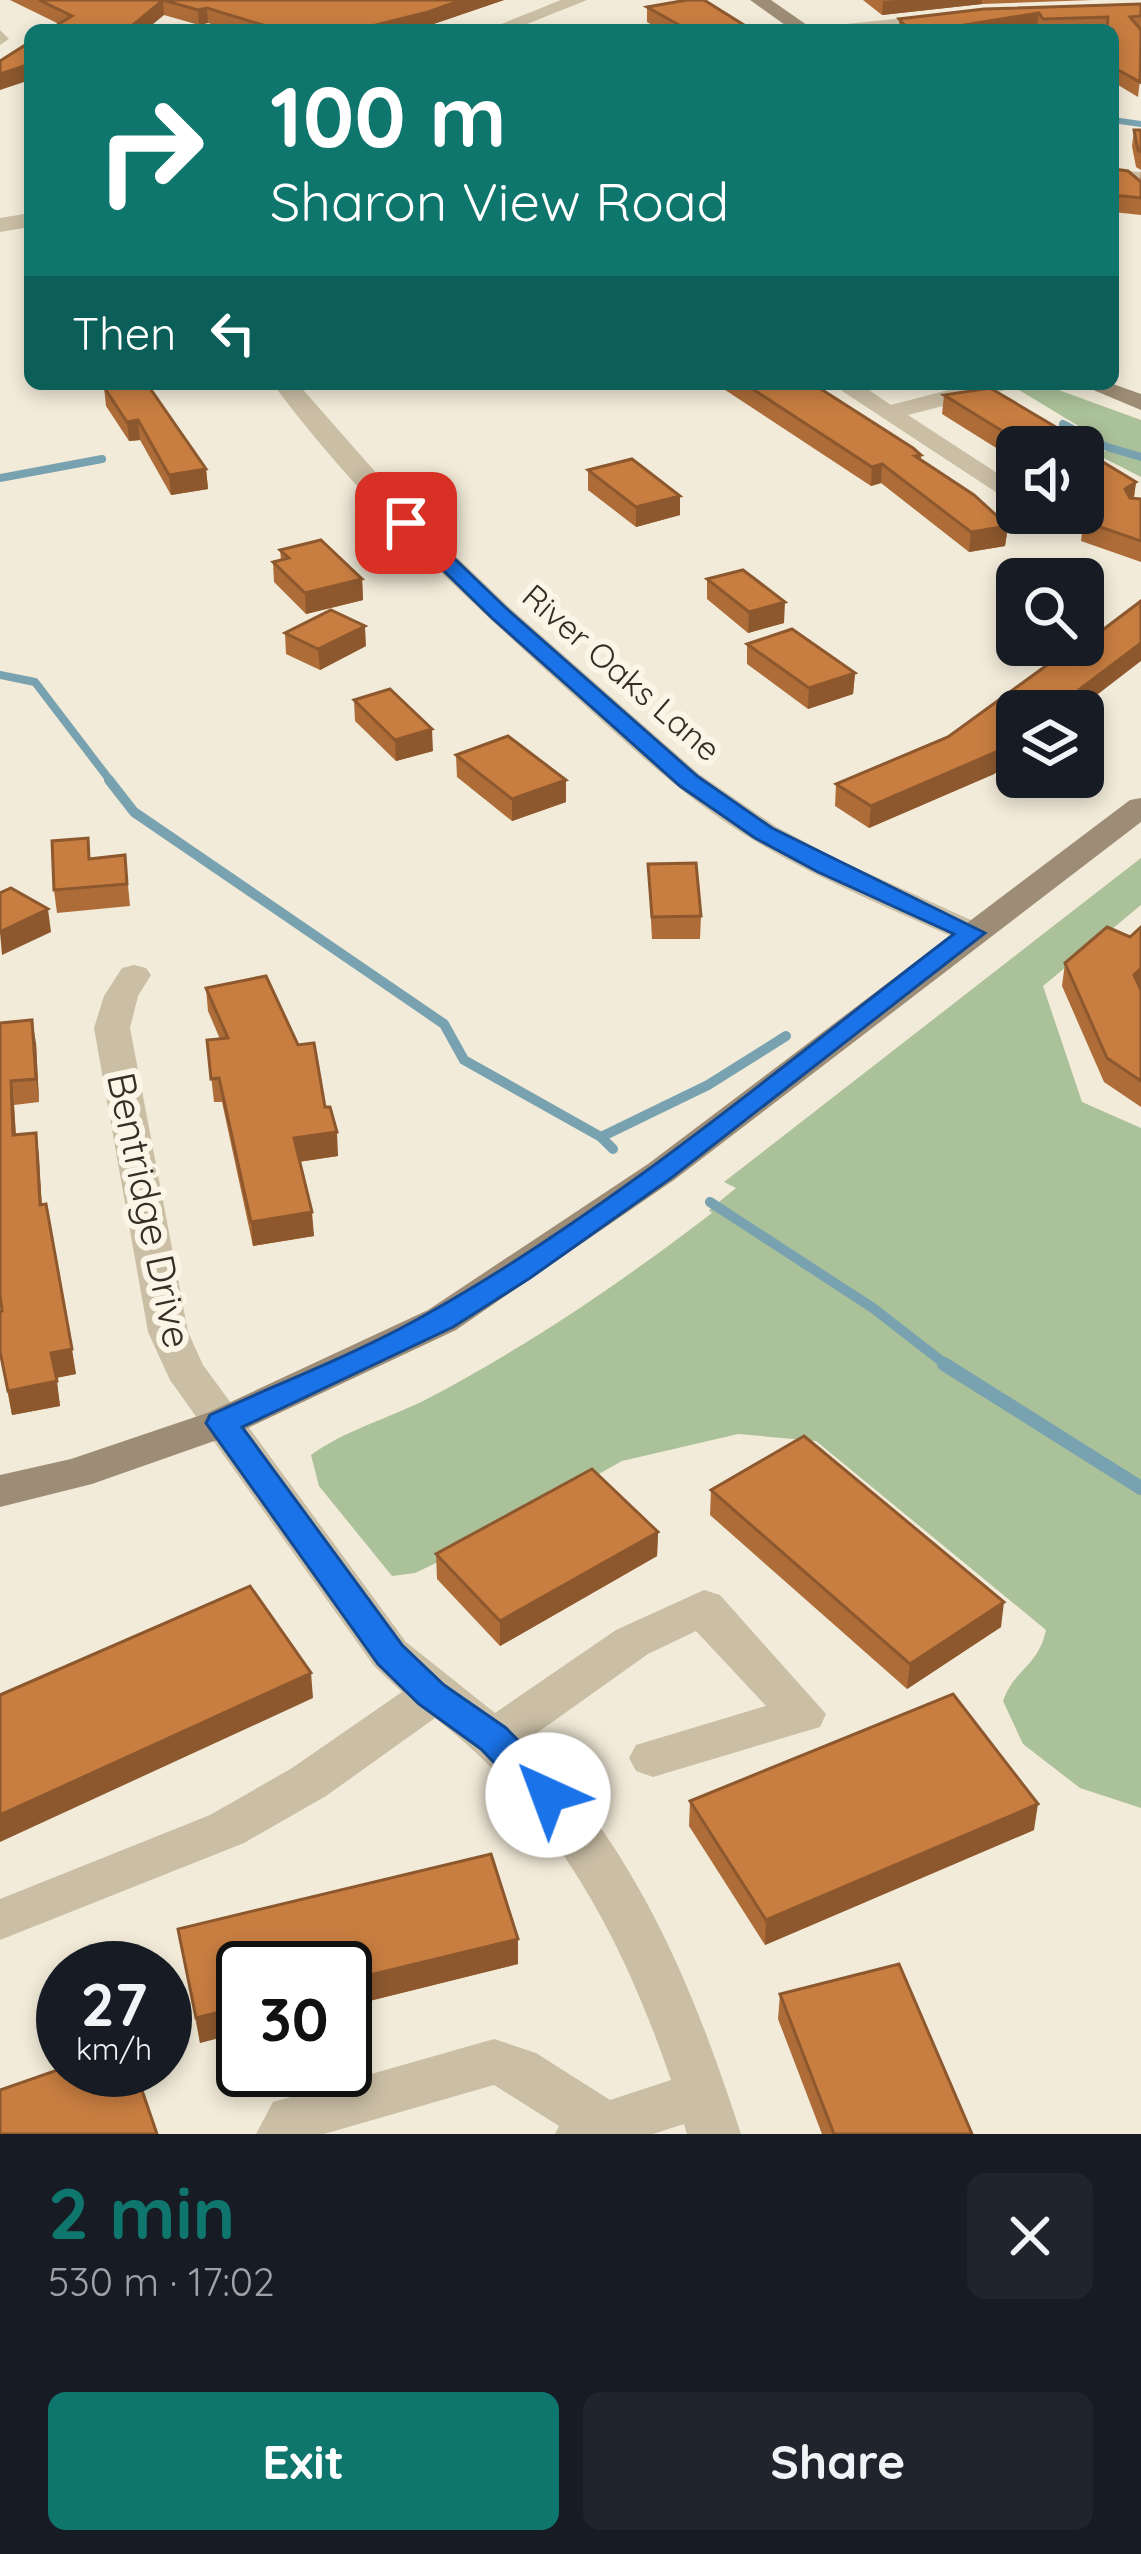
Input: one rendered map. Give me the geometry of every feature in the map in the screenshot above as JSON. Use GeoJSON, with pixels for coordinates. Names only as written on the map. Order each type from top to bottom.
{"type":"FeatureCollection","features":[{"type":"Feature","properties":{"kind":"street"},"geometry":{"type":"LineString","coordinates":[[512,24],[578,0]]}},
{"type":"Feature","properties":{"kind":"street"},"geometry":{"type":"LineString","coordinates":[[759,0],[796,24]]}},
{"type":"Feature","properties":{"kind":"street"},"geometry":{"type":"LineString","coordinates":[[892,24],[968,14]]}},
{"type":"Feature","properties":{"kind":"street","name":"River Oaks Lane"},"geometry":{"type":"LineString","coordinates":[[290,390],[406,523],[499,613],[688,781],[764,833],[827,867],[972,933]]}},
{"type":"Feature","properties":{"kind":"street"},"geometry":{"type":"LineString","coordinates":[[888,413],[977,390]]}},
{"type":"Feature","properties":{"kind":"street"},"geometry":{"type":"LineString","coordinates":[[1107,390],[1141,403]]}},
{"type":"Feature","properties":{"kind":"street"},"geometry":{"type":"LineString","coordinates":[[854,391],[996,484]]}},
{"type":"Feature","properties":{"kind":"street"},"geometry":{"type":"LineString","coordinates":[[0,1491],[77,1473],[222,1423],[442,1319],[520,1271],[661,1172],[1141,807]]}},
{"type":"Feature","properties":{"kind":"street","name":"Bentridge Drive"},"geometry":{"type":"LineString","coordinates":[[134,975],[121,996],[112,1028],[168,1332],[185,1370],[390,1654],[432,1694],[494,1738],[574,1824],[616,1884],[651,1954],[708,2114]]}},
{"type":"Feature","properties":{"kind":"street"},"geometry":{"type":"LineString","coordinates":[[494,1738],[632,1642],[704,1607],[723,1634],[803,1714],[653,1758]]}},
{"type":"Feature","properties":{"kind":"street"},"geometry":{"type":"LineString","coordinates":[[4,1920],[227,1829],[309,1782],[432,1694]]}},
{"type":"Feature","properties":{"kind":"street"},"geometry":{"type":"LineString","coordinates":[[283,2134],[292,2119],[494,2062],[517,2070],[591,2129],[708,2114]]}},
{"type":"Feature","properties":{"kind":"green space"},"geometry":{"type":"Polygon","coordinates":[[[1019,390],[1058,390],[1141,420],[1141,477],[1104,458],[1104,451],[1115,448],[1104,441],[1104,426],[1079,426],[1019,390]]]}},
{"type":"Feature","properties":{"kind":"green space"},"geometry":{"type":"Polygon","coordinates":[[[1141,858],[1141,905],[1043,986],[1082,1102],[1141,1128],[1141,1808],[1080,1788],[1023,1744],[1003,1701],[1038,1652],[1046,1630],[816,1441],[738,1434],[622,1461],[461,1551],[415,1573],[392,1576],[319,1486],[311,1455],[465,1378],[643,1264],[712,1213],[709,1210],[736,1188],[724,1182],[1141,858]]]}},
{"type":"Feature","properties":{"kind":"building"},"geometry":{"type":"Polygon","coordinates":[[[39,0],[163,0],[134,24],[59,24],[72,16],[39,0]]]}},
{"type":"Feature","properties":{"kind":"building"},"geometry":{"type":"Polygon","coordinates":[[[163,0],[462,0],[380,24],[259,24],[207,8],[163,0]]]}},
{"type":"Feature","properties":{"kind":"building"},"geometry":{"type":"Polygon","coordinates":[[[704,0],[742,24],[677,24],[647,7],[704,0]]]}},
{"type":"Feature","properties":{"kind":"building"},"geometry":{"type":"Polygon","coordinates":[[[1141,4],[1141,16],[1130,17],[1141,30],[1140,82],[1119,70],[1119,24],[1107,24],[1108,17],[1043,19],[1039,13],[971,24],[904,24],[899,19],[984,9],[1141,4]]]}},
{"type":"Feature","properties":{"kind":"building"},"geometry":{"type":"Polygon","coordinates":[[[24,46],[24,66],[0,74],[0,61],[24,46]]]}},
{"type":"Feature","properties":{"kind":"building"},"geometry":{"type":"Polygon","coordinates":[[[1134,130],[1141,130],[1141,152],[1138,150],[1134,130]]]}},
{"type":"Feature","properties":{"kind":"building"},"geometry":{"type":"Polygon","coordinates":[[[1119,170],[1141,182],[1141,198],[1119,196],[1119,170]]]}},
{"type":"Feature","properties":{"kind":"building"},"geometry":{"type":"Polygon","coordinates":[[[106,390],[151,390],[206,469],[169,475],[138,420],[127,422],[106,390]]]}},
{"type":"Feature","properties":{"kind":"building"},"geometry":{"type":"Polygon","coordinates":[[[754,390],[822,390],[913,448],[921,455],[915,456],[974,495],[996,515],[996,528],[971,532],[882,464],[872,467],[754,390]]]}},
{"type":"Feature","properties":{"kind":"building"},"geometry":{"type":"Polygon","coordinates":[[[993,390],[1054,426],[996,427],[944,395],[993,390]]]}},
{"type":"Feature","properties":{"kind":"building"},"geometry":{"type":"Polygon","coordinates":[[[632,459],[680,496],[636,507],[588,470],[632,459]]]}},
{"type":"Feature","properties":{"kind":"building"},"geometry":{"type":"Polygon","coordinates":[[[1104,463],[1136,482],[1125,489],[1130,498],[1141,499],[1141,541],[1104,528],[1104,463]]]}},
{"type":"Feature","properties":{"kind":"building"},"geometry":{"type":"Polygon","coordinates":[[[321,540],[362,579],[305,593],[273,562],[289,558],[280,550],[321,540]]]}},
{"type":"Feature","properties":{"kind":"building"},"geometry":{"type":"Polygon","coordinates":[[[743,570],[785,602],[749,612],[707,579],[743,570]]]}},
{"type":"Feature","properties":{"kind":"building"},"geometry":{"type":"Polygon","coordinates":[[[1141,601],[1141,643],[1079,690],[1013,690],[1046,666],[1104,666],[1104,629],[1141,601]]]}},
{"type":"Feature","properties":{"kind":"building"},"geometry":{"type":"Polygon","coordinates":[[[331,610],[365,626],[318,649],[285,633],[331,610]]]}},
{"type":"Feature","properties":{"kind":"building"},"geometry":{"type":"Polygon","coordinates":[[[792,629],[855,673],[809,688],[747,644],[792,629]]]}},
{"type":"Feature","properties":{"kind":"building"},"geometry":{"type":"Polygon","coordinates":[[[390,689],[432,729],[395,740],[354,700],[390,689]]]}},
{"type":"Feature","properties":{"kind":"building"},"geometry":{"type":"Polygon","coordinates":[[[996,702],[996,752],[871,806],[836,784],[948,737],[996,702]]]}},
{"type":"Feature","properties":{"kind":"building"},"geometry":{"type":"Polygon","coordinates":[[[508,736],[566,780],[512,799],[456,755],[508,736]]]}},
{"type":"Feature","properties":{"kind":"building"},"geometry":{"type":"Polygon","coordinates":[[[88,838],[89,859],[125,855],[127,884],[54,890],[52,841],[88,838]]]}},
{"type":"Feature","properties":{"kind":"building"},"geometry":{"type":"Polygon","coordinates":[[[696,863],[701,916],[652,917],[648,864],[696,863]]]}},
{"type":"Feature","properties":{"kind":"building"},"geometry":{"type":"Polygon","coordinates":[[[11,888],[48,909],[0,932],[0,893],[11,888]]]}},
{"type":"Feature","properties":{"kind":"building"},"geometry":{"type":"Polygon","coordinates":[[[1107,927],[1130,937],[1141,927],[1141,968],[1134,975],[1141,990],[1141,1081],[1107,1058],[1065,963],[1107,927]]]}},
{"type":"Feature","properties":{"kind":"building"},"geometry":{"type":"Polygon","coordinates":[[[266,976],[298,1045],[314,1043],[325,1107],[330,1107],[337,1132],[294,1138],[312,1212],[251,1222],[219,1078],[211,1079],[207,1040],[228,1038],[206,988],[266,976]]]}},
{"type":"Feature","properties":{"kind":"building"},"geometry":{"type":"Polygon","coordinates":[[[32,1020],[36,1079],[11,1081],[13,1135],[36,1133],[40,1205],[46,1204],[72,1349],[51,1353],[57,1381],[8,1391],[0,1351],[0,1023],[32,1020]]]}},
{"type":"Feature","properties":{"kind":"building"},"geometry":{"type":"Polygon","coordinates":[[[804,1436],[1004,1602],[910,1664],[711,1490],[804,1436]]]}},
{"type":"Feature","properties":{"kind":"building"},"geometry":{"type":"Polygon","coordinates":[[[592,1469],[658,1532],[500,1621],[436,1554],[592,1469]]]}},
{"type":"Feature","properties":{"kind":"building"},"geometry":{"type":"Polygon","coordinates":[[[250,1586],[311,1673],[0,1815],[0,1695],[250,1586]]]}},
{"type":"Feature","properties":{"kind":"building"},"geometry":{"type":"Polygon","coordinates":[[[953,1694],[1038,1804],[766,1920],[690,1801],[953,1694]]]}},
{"type":"Feature","properties":{"kind":"building"},"geometry":{"type":"Polygon","coordinates":[[[491,1854],[518,1939],[372,1974],[372,1941],[216,1941],[216,2013],[196,2018],[192,1941],[180,1941],[178,1929],[491,1854]]]}},
{"type":"Feature","properties":{"kind":"building"},"geometry":{"type":"Polygon","coordinates":[[[899,1964],[972,2134],[834,2134],[780,1994],[899,1964]]]}},
{"type":"Feature","properties":{"kind":"building"},"geometry":{"type":"Polygon","coordinates":[[[36,2077],[36,2097],[144,2097],[157,2134],[0,2134],[0,2090],[36,2077]]]}},
{"type":"Feature","properties":{"kind":"waterway"},"geometry":{"type":"LineString","coordinates":[[1119,121],[1141,124]]}},
{"type":"Feature","properties":{"kind":"waterway"},"geometry":{"type":"LineString","coordinates":[[1063,424],[1107,447],[1141,457]]}},
{"type":"Feature","properties":{"kind":"waterway"},"geometry":{"type":"LineString","coordinates":[[0,478],[102,459]]}},
{"type":"Feature","properties":{"kind":"waterway"},"geometry":{"type":"LineString","coordinates":[[0,675],[35,682],[112,783]]}},
{"type":"Feature","properties":{"kind":"waterway"},"geometry":{"type":"LineString","coordinates":[[109,780],[134,812],[444,1024],[464,1060],[601,1137]]}},
{"type":"Feature","properties":{"kind":"waterway"},"geometry":{"type":"LineString","coordinates":[[601,1137],[708,1085],[786,1036]]}},
{"type":"Feature","properties":{"kind":"waterway"},"geometry":{"type":"LineString","coordinates":[[601,1137],[613,1149]]}},
{"type":"Feature","properties":{"kind":"waterway"},"geometry":{"type":"LineString","coordinates":[[710,1202],[873,1308],[949,1367]]}},
{"type":"Feature","properties":{"kind":"waterway"},"geometry":{"type":"LineString","coordinates":[[944,1364],[1141,1488]]}},
{"type":"Feature","properties":{"kind":"route"},"geometry":{"type":"LineString","coordinates":[[406,523],[499,613],[688,781],[764,833],[827,867],[972,933],[661,1172],[520,1271],[442,1319],[222,1423],[390,1654],[432,1694],[494,1738],[548,1795]]}}]}
